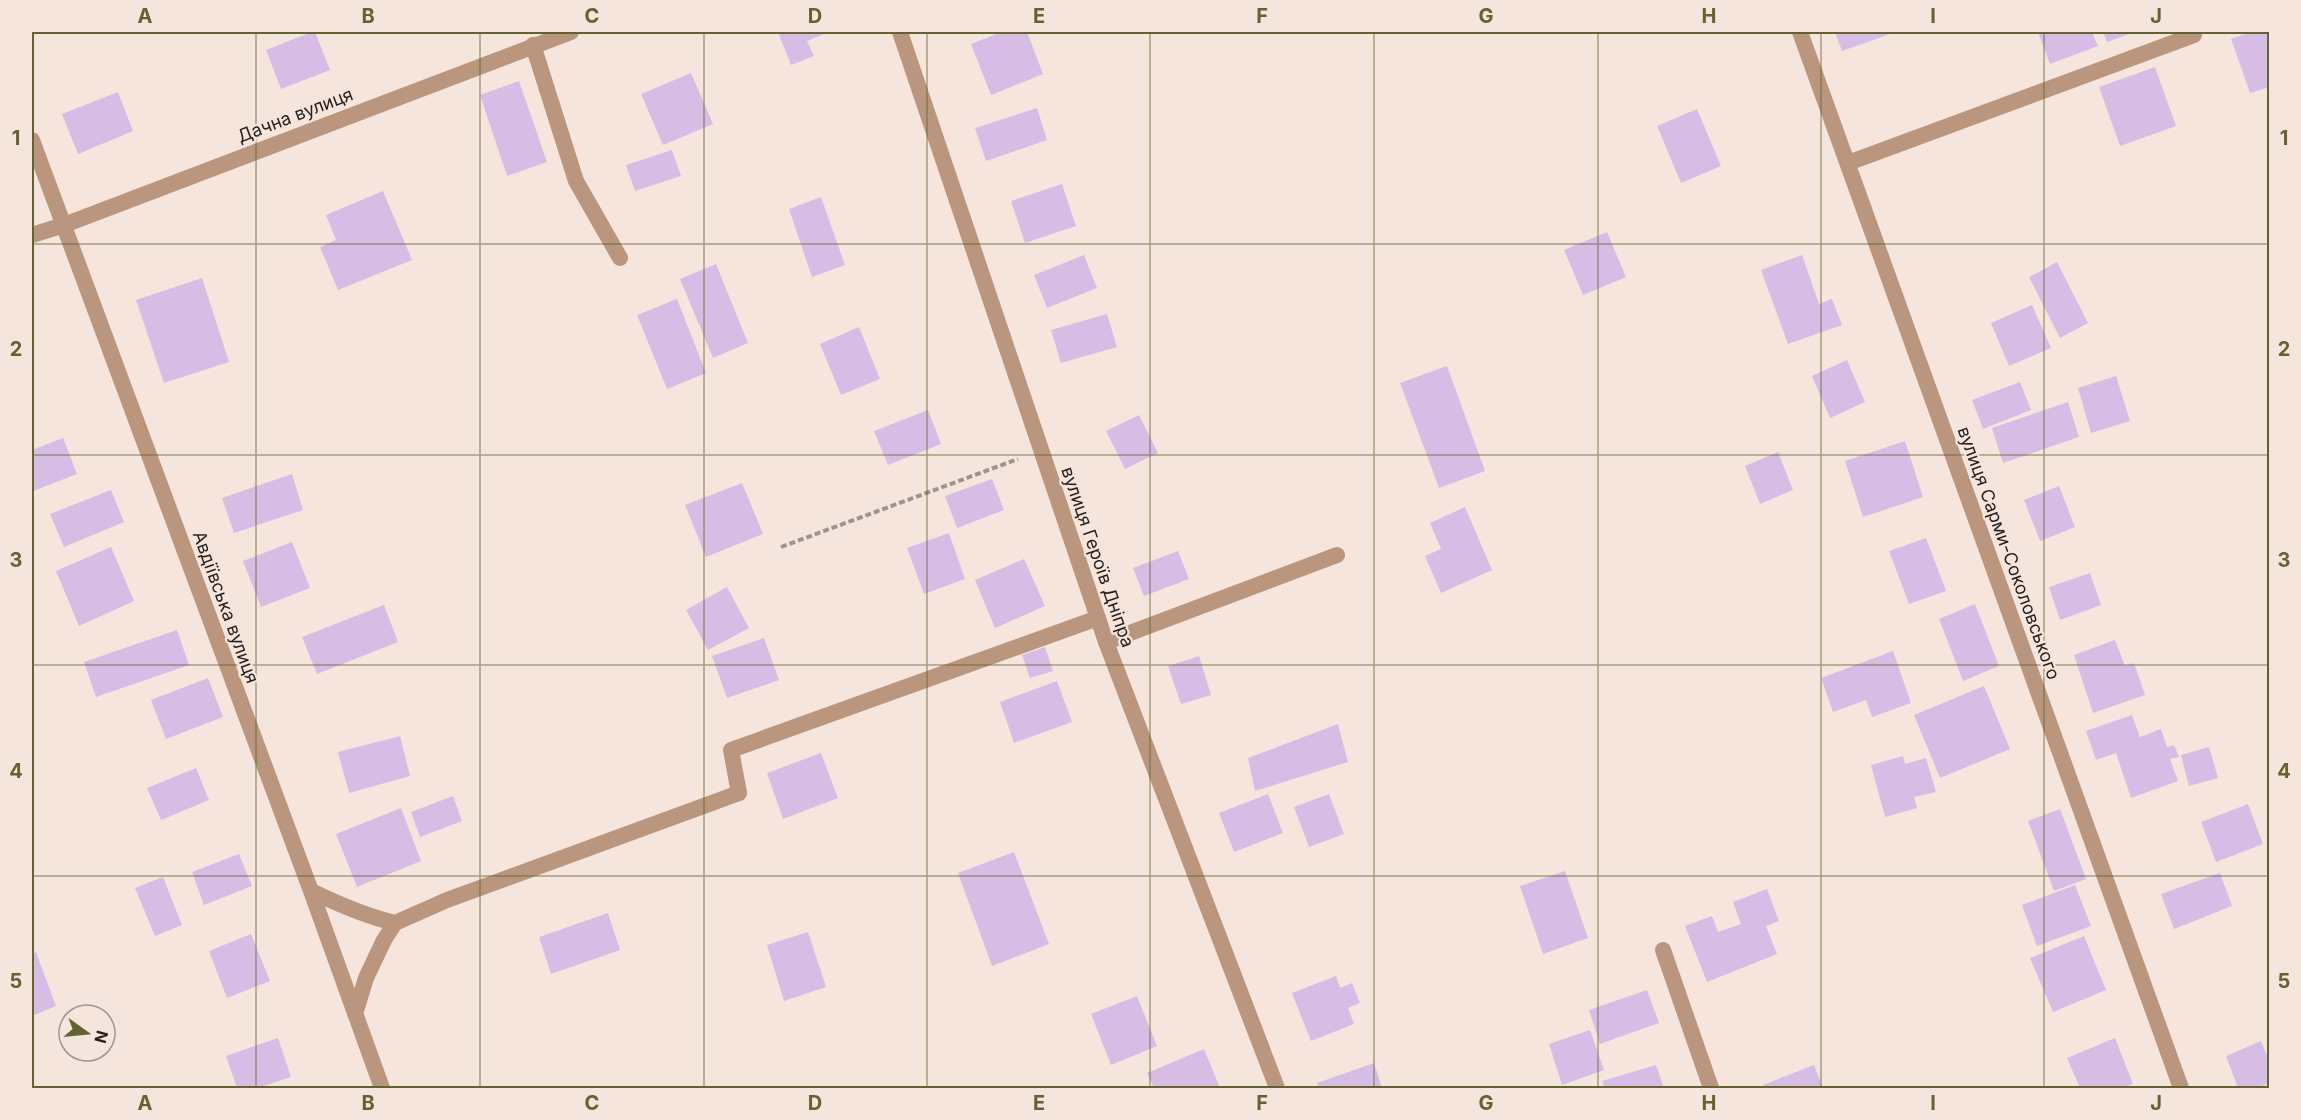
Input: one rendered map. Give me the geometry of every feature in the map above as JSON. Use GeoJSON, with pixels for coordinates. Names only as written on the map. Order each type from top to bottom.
{"type":"FeatureCollection","features":[{"type":"Feature","properties":{"kind":"street","name":"Дачна вулиця"},"geometry":{"type":"LineString","coordinates":[[32,235],[64,225],[571,32]]}},
{"type":"Feature","properties":{"kind":"street","name":"вулиця Героїв Дніпра"},"geometry":{"type":"LineString","coordinates":[[900,32],[1106,642],[1277,1089]]}},
{"type":"Feature","properties":{"kind":"street","name":"вулиця Сарми-Соколовського"},"geometry":{"type":"LineString","coordinates":[[1800,32],[2181,1089]]}},
{"type":"Feature","properties":{"kind":"street"},"geometry":{"type":"LineString","coordinates":[[1848,163],[2194,35]]}},
{"type":"Feature","properties":{"kind":"street"},"geometry":{"type":"LineString","coordinates":[[533,45],[576,182],[620,258]]}},
{"type":"Feature","properties":{"kind":"street","name":"Авдіївська вулиця"},"geometry":{"type":"LineString","coordinates":[[32,140],[311,891],[382,1089]]}},
{"type":"Feature","properties":{"kind":"street"},"geometry":{"type":"LineString","coordinates":[[1106,642],[1336,555]]}},
{"type":"Feature","properties":{"kind":"street"},"geometry":{"type":"LineString","coordinates":[[355,1014],[366,978],[384,940],[395,923],[447,900],[739,793],[731,750],[1098,618]]}},
{"type":"Feature","properties":{"kind":"street"},"geometry":{"type":"LineString","coordinates":[[311,891],[376,919],[395,923]]}},
{"type":"Feature","properties":{"kind":"street"},"geometry":{"type":"LineString","coordinates":[[1663,950],[1711,1089]]}},
{"type":"Feature","properties":{"kind":"path"},"geometry":{"type":"LineString","coordinates":[[781,547],[1041,450]]}},
{"type":"Feature","properties":{"kind":"building"},"geometry":{"type":"Polygon","coordinates":[[[315,32],[330,70],[281,89],[266,50],[315,32]]]}},
{"type":"Feature","properties":{"kind":"building"},"geometry":{"type":"Polygon","coordinates":[[[778,32],[829,32],[807,41],[814,56],[791,65],[778,32]]]}},
{"type":"Feature","properties":{"kind":"building"},"geometry":{"type":"Polygon","coordinates":[[[1002,32],[1027,32],[1043,74],[991,95],[971,44],[1002,32]]]}},
{"type":"Feature","properties":{"kind":"building"},"geometry":{"type":"Polygon","coordinates":[[[1835,32],[1896,32],[1842,51],[1835,32]]]}},
{"type":"Feature","properties":{"kind":"building"},"geometry":{"type":"Polygon","coordinates":[[[2038,32],[2092,32],[2098,46],[2050,64],[2038,32]]]}},
{"type":"Feature","properties":{"kind":"building"},"geometry":{"type":"Polygon","coordinates":[[[2103,32],[2135,32],[2107,42],[2103,32]]]}},
{"type":"Feature","properties":{"kind":"building"},"geometry":{"type":"Polygon","coordinates":[[[2251,32],[2270,32],[2270,87],[2250,93],[2231,39],[2251,32]]]}},
{"type":"Feature","properties":{"kind":"building"},"geometry":{"type":"Polygon","coordinates":[[[2155,67],[2176,126],[2120,146],[2099,87],[2155,67]]]}},
{"type":"Feature","properties":{"kind":"building"},"geometry":{"type":"Polygon","coordinates":[[[691,73],[713,124],[663,145],[641,94],[691,73]]]}},
{"type":"Feature","properties":{"kind":"building"},"geometry":{"type":"Polygon","coordinates":[[[519,81],[547,162],[507,176],[480,95],[519,81]]]}},
{"type":"Feature","properties":{"kind":"building"},"geometry":{"type":"Polygon","coordinates":[[[118,92],[133,131],[78,154],[62,114],[118,92]]]}},
{"type":"Feature","properties":{"kind":"building"},"geometry":{"type":"Polygon","coordinates":[[[1037,108],[1047,140],[986,161],[975,128],[1037,108]]]}},
{"type":"Feature","properties":{"kind":"building"},"geometry":{"type":"Polygon","coordinates":[[[1697,109],[1721,166],[1681,183],[1657,126],[1697,109]]]}},
{"type":"Feature","properties":{"kind":"building"},"geometry":{"type":"Polygon","coordinates":[[[672,150],[681,176],[635,191],[626,165],[672,150]]]}},
{"type":"Feature","properties":{"kind":"building"},"geometry":{"type":"Polygon","coordinates":[[[1062,184],[1076,226],[1025,243],[1011,201],[1062,184]]]}},
{"type":"Feature","properties":{"kind":"building"},"geometry":{"type":"Polygon","coordinates":[[[383,191],[412,260],[338,290],[320,247],[336,240],[326,215],[383,191]]]}},
{"type":"Feature","properties":{"kind":"building"},"geometry":{"type":"Polygon","coordinates":[[[821,197],[845,265],[812,277],[789,209],[821,197]]]}},
{"type":"Feature","properties":{"kind":"building"},"geometry":{"type":"Polygon","coordinates":[[[1607,232],[1626,277],[1583,295],[1564,250],[1607,232]]]}},
{"type":"Feature","properties":{"kind":"building"},"geometry":{"type":"Polygon","coordinates":[[[1084,255],[1097,288],[1047,308],[1034,275],[1084,255]]]}},
{"type":"Feature","properties":{"kind":"building"},"geometry":{"type":"Polygon","coordinates":[[[1802,255],[1819,304],[1832,299],[1842,325],[1788,344],[1761,270],[1802,255]]]}},
{"type":"Feature","properties":{"kind":"building"},"geometry":{"type":"Polygon","coordinates":[[[2057,262],[2088,323],[2060,338],[2029,277],[2057,262]]]}},
{"type":"Feature","properties":{"kind":"building"},"geometry":{"type":"Polygon","coordinates":[[[716,264],[748,343],[713,358],[680,279],[716,264]]]}},
{"type":"Feature","properties":{"kind":"building"},"geometry":{"type":"Polygon","coordinates":[[[202,278],[229,362],[164,383],[136,300],[202,278]]]}},
{"type":"Feature","properties":{"kind":"building"},"geometry":{"type":"Polygon","coordinates":[[[677,299],[706,373],[667,389],[637,315],[677,299]]]}},
{"type":"Feature","properties":{"kind":"building"},"geometry":{"type":"Polygon","coordinates":[[[2032,305],[2051,348],[2009,366],[1991,323],[2032,305]]]}},
{"type":"Feature","properties":{"kind":"building"},"geometry":{"type":"Polygon","coordinates":[[[1107,314],[1117,347],[1061,363],[1051,330],[1107,314]]]}},
{"type":"Feature","properties":{"kind":"building"},"geometry":{"type":"Polygon","coordinates":[[[859,327],[880,379],[841,395],[820,344],[859,327]]]}},
{"type":"Feature","properties":{"kind":"building"},"geometry":{"type":"Polygon","coordinates":[[[1847,360],[1865,402],[1830,418],[1812,376],[1847,360]]]}},
{"type":"Feature","properties":{"kind":"building"},"geometry":{"type":"Polygon","coordinates":[[[1447,366],[1485,471],[1439,488],[1400,383],[1447,366]]]}},
{"type":"Feature","properties":{"kind":"building"},"geometry":{"type":"Polygon","coordinates":[[[2116,376],[2130,421],[2091,433],[2078,388],[2116,376]]]}},
{"type":"Feature","properties":{"kind":"building"},"geometry":{"type":"Polygon","coordinates":[[[2020,382],[2031,410],[1983,429],[1972,400],[2020,382]]]}},
{"type":"Feature","properties":{"kind":"building"},"geometry":{"type":"Polygon","coordinates":[[[2068,402],[2079,437],[2003,463],[1992,428],[2068,402]]]}},
{"type":"Feature","properties":{"kind":"building"},"geometry":{"type":"Polygon","coordinates":[[[928,410],[941,444],[888,465],[874,431],[928,410]]]}},
{"type":"Feature","properties":{"kind":"building"},"geometry":{"type":"Polygon","coordinates":[[[1139,415],[1158,453],[1125,469],[1106,431],[1139,415]]]}},
{"type":"Feature","properties":{"kind":"building"},"geometry":{"type":"Polygon","coordinates":[[[63,438],[77,474],[33,491],[32,450],[63,438]]]}},
{"type":"Feature","properties":{"kind":"building"},"geometry":{"type":"Polygon","coordinates":[[[1905,441],[1923,497],[1863,517],[1845,461],[1905,441]]]}},
{"type":"Feature","properties":{"kind":"building"},"geometry":{"type":"Polygon","coordinates":[[[1778,452],[1793,490],[1760,504],[1745,466],[1778,452]]]}},
{"type":"Feature","properties":{"kind":"building"},"geometry":{"type":"Polygon","coordinates":[[[292,474],[303,510],[234,533],[222,498],[292,474]]]}},
{"type":"Feature","properties":{"kind":"building"},"geometry":{"type":"Polygon","coordinates":[[[992,479],[1004,510],[957,528],[945,496],[992,479]]]}},
{"type":"Feature","properties":{"kind":"building"},"geometry":{"type":"Polygon","coordinates":[[[742,483],[763,534],[706,557],[685,505],[742,483]]]}},
{"type":"Feature","properties":{"kind":"building"},"geometry":{"type":"Polygon","coordinates":[[[2059,486],[2075,527],[2040,541],[2024,500],[2059,486]]]}},
{"type":"Feature","properties":{"kind":"building"},"geometry":{"type":"Polygon","coordinates":[[[111,490],[124,522],[64,547],[50,514],[111,490]]]}},
{"type":"Feature","properties":{"kind":"building"},"geometry":{"type":"Polygon","coordinates":[[[1465,507],[1492,570],[1441,593],[1425,556],[1441,549],[1430,523],[1465,507]]]}},
{"type":"Feature","properties":{"kind":"building"},"geometry":{"type":"Polygon","coordinates":[[[949,533],[965,579],[924,594],[907,548],[949,533]]]}},
{"type":"Feature","properties":{"kind":"building"},"geometry":{"type":"Polygon","coordinates":[[[1926,538],[1946,591],[1909,604],[1889,551],[1926,538]]]}},
{"type":"Feature","properties":{"kind":"building"},"geometry":{"type":"Polygon","coordinates":[[[292,542],[310,588],[261,607],[243,561],[292,542]]]}},
{"type":"Feature","properties":{"kind":"building"},"geometry":{"type":"Polygon","coordinates":[[[111,547],[134,601],[79,626],[56,571],[111,547]]]}},
{"type":"Feature","properties":{"kind":"building"},"geometry":{"type":"Polygon","coordinates":[[[1178,551],[1189,579],[1144,596],[1133,568],[1178,551]]]}},
{"type":"Feature","properties":{"kind":"building"},"geometry":{"type":"Polygon","coordinates":[[[1024,559],[1045,606],[995,628],[975,580],[1024,559]]]}},
{"type":"Feature","properties":{"kind":"building"},"geometry":{"type":"Polygon","coordinates":[[[2090,573],[2101,605],[2060,620],[2049,587],[2090,573]]]}},
{"type":"Feature","properties":{"kind":"building"},"geometry":{"type":"Polygon","coordinates":[[[727,587],[749,628],[708,650],[686,610],[727,587]]]}},
{"type":"Feature","properties":{"kind":"building"},"geometry":{"type":"Polygon","coordinates":[[[1975,604],[1999,666],[1963,681],[1939,619],[1975,604]]]}},
{"type":"Feature","properties":{"kind":"building"},"geometry":{"type":"Polygon","coordinates":[[[384,605],[398,642],[317,674],[302,637],[384,605]]]}},
{"type":"Feature","properties":{"kind":"building"},"geometry":{"type":"Polygon","coordinates":[[[177,630],[189,665],[96,697],[84,662],[177,630]]]}},
{"type":"Feature","properties":{"kind":"building"},"geometry":{"type":"Polygon","coordinates":[[[764,638],[779,680],[727,698],[712,656],[764,638]]]}},
{"type":"Feature","properties":{"kind":"building"},"geometry":{"type":"Polygon","coordinates":[[[2115,640],[2125,666],[2134,663],[2145,695],[2093,713],[2074,655],[2115,640]]]}},
{"type":"Feature","properties":{"kind":"building"},"geometry":{"type":"Polygon","coordinates":[[[1045,647],[1053,671],[1030,678],[1022,655],[1045,647]]]}},
{"type":"Feature","properties":{"kind":"building"},"geometry":{"type":"Polygon","coordinates":[[[1893,651],[1911,703],[1872,717],[1866,700],[1833,712],[1821,678],[1893,651]]]}},
{"type":"Feature","properties":{"kind":"building"},"geometry":{"type":"Polygon","coordinates":[[[1199,656],[1211,695],[1181,704],[1168,666],[1199,656]]]}},
{"type":"Feature","properties":{"kind":"building"},"geometry":{"type":"Polygon","coordinates":[[[208,678],[223,717],[166,739],[151,700],[208,678]]]}},
{"type":"Feature","properties":{"kind":"building"},"geometry":{"type":"Polygon","coordinates":[[[1057,681],[1072,722],[1014,743],[1000,702],[1057,681]]]}},
{"type":"Feature","properties":{"kind":"building"},"geometry":{"type":"Polygon","coordinates":[[[1984,686],[2010,749],[1940,778],[1914,715],[1984,686]]]}},
{"type":"Feature","properties":{"kind":"building"},"geometry":{"type":"Polygon","coordinates":[[[2132,715],[2140,737],[2161,729],[2167,747],[2174,745],[2179,757],[2170,759],[2178,781],[2131,798],[2116,753],[2096,760],[2086,731],[2132,715]]]}},
{"type":"Feature","properties":{"kind":"building"},"geometry":{"type":"Polygon","coordinates":[[[1338,724],[1348,762],[1255,791],[1248,758],[1338,724]]]}},
{"type":"Feature","properties":{"kind":"building"},"geometry":{"type":"Polygon","coordinates":[[[400,736],[410,776],[349,793],[338,752],[400,736]]]}},
{"type":"Feature","properties":{"kind":"building"},"geometry":{"type":"Polygon","coordinates":[[[2209,747],[2218,778],[2189,786],[2181,755],[2209,747]]]}},
{"type":"Feature","properties":{"kind":"building"},"geometry":{"type":"Polygon","coordinates":[[[821,753],[838,798],[783,819],[767,773],[821,753]]]}},
{"type":"Feature","properties":{"kind":"building"},"geometry":{"type":"Polygon","coordinates":[[[1903,756],[1905,764],[1926,758],[1936,792],[1914,797],[1917,808],[1885,817],[1871,765],[1903,756]]]}},
{"type":"Feature","properties":{"kind":"building"},"geometry":{"type":"Polygon","coordinates":[[[196,768],[209,800],[161,820],[147,788],[196,768]]]}},
{"type":"Feature","properties":{"kind":"building"},"geometry":{"type":"Polygon","coordinates":[[[1268,794],[1283,833],[1234,852],[1219,813],[1268,794]]]}},
{"type":"Feature","properties":{"kind":"building"},"geometry":{"type":"Polygon","coordinates":[[[1329,794],[1344,834],[1309,847],[1294,807],[1329,794]]]}},
{"type":"Feature","properties":{"kind":"building"},"geometry":{"type":"Polygon","coordinates":[[[453,796],[462,821],[420,837],[411,812],[453,796]]]}},
{"type":"Feature","properties":{"kind":"building"},"geometry":{"type":"Polygon","coordinates":[[[2248,804],[2263,844],[2216,862],[2201,822],[2248,804]]]}},
{"type":"Feature","properties":{"kind":"building"},"geometry":{"type":"Polygon","coordinates":[[[401,808],[421,861],[357,887],[336,834],[401,808]]]}},
{"type":"Feature","properties":{"kind":"building"},"geometry":{"type":"Polygon","coordinates":[[[2060,809],[2086,879],[2054,891],[2028,821],[2060,809]]]}},
{"type":"Feature","properties":{"kind":"building"},"geometry":{"type":"Polygon","coordinates":[[[1014,852],[1049,944],[992,966],[958,873],[1014,852]]]}},
{"type":"Feature","properties":{"kind":"building"},"geometry":{"type":"Polygon","coordinates":[[[239,854],[252,886],[204,905],[192,872],[239,854]]]}},
{"type":"Feature","properties":{"kind":"building"},"geometry":{"type":"Polygon","coordinates":[[[1565,871],[1588,938],[1543,954],[1520,886],[1565,871]]]}},
{"type":"Feature","properties":{"kind":"building"},"geometry":{"type":"Polygon","coordinates":[[[2220,873],[2232,906],[2174,929],[2161,894],[2220,873]]]}},
{"type":"Feature","properties":{"kind":"building"},"geometry":{"type":"Polygon","coordinates":[[[163,877],[182,925],[155,936],[135,888],[163,877]]]}},
{"type":"Feature","properties":{"kind":"building"},"geometry":{"type":"Polygon","coordinates":[[[2075,885],[2091,926],[2037,946],[2022,905],[2075,885]]]}},
{"type":"Feature","properties":{"kind":"building"},"geometry":{"type":"Polygon","coordinates":[[[1767,889],[1779,921],[1766,926],[1777,954],[1707,982],[1685,926],[1712,916],[1718,932],[1741,924],[1733,902],[1767,889]]]}},
{"type":"Feature","properties":{"kind":"building"},"geometry":{"type":"Polygon","coordinates":[[[608,913],[620,950],[551,974],[539,937],[608,913]]]}},
{"type":"Feature","properties":{"kind":"building"},"geometry":{"type":"Polygon","coordinates":[[[808,932],[826,987],[784,1001],[767,945],[808,932]]]}},
{"type":"Feature","properties":{"kind":"building"},"geometry":{"type":"Polygon","coordinates":[[[251,934],[270,981],[227,998],[209,951],[251,934]]]}},
{"type":"Feature","properties":{"kind":"building"},"geometry":{"type":"Polygon","coordinates":[[[2084,936],[2106,990],[2053,1012],[2030,958],[2084,936]]]}},
{"type":"Feature","properties":{"kind":"building"},"geometry":{"type":"Polygon","coordinates":[[[36,952],[56,1006],[32,1016],[32,954],[36,952]]]}},
{"type":"Feature","properties":{"kind":"building"},"geometry":{"type":"Polygon","coordinates":[[[1336,976],[1340,988],[1352,983],[1360,1003],[1348,1008],[1354,1024],[1311,1041],[1292,993],[1336,976]]]}},
{"type":"Feature","properties":{"kind":"building"},"geometry":{"type":"Polygon","coordinates":[[[1647,990],[1659,1023],[1600,1044],[1589,1010],[1647,990]]]}},
{"type":"Feature","properties":{"kind":"building"},"geometry":{"type":"Polygon","coordinates":[[[1137,996],[1157,1046],[1111,1065],[1091,1014],[1137,996]]]}},
{"type":"Feature","properties":{"kind":"building"},"geometry":{"type":"Polygon","coordinates":[[[1590,1030],[1604,1070],[1562,1085],[1549,1044],[1590,1030]]]}},
{"type":"Feature","properties":{"kind":"building"},"geometry":{"type":"Polygon","coordinates":[[[278,1038],[291,1077],[258,1088],[237,1088],[226,1056],[278,1038]]]}},
{"type":"Feature","properties":{"kind":"building"},"geometry":{"type":"Polygon","coordinates":[[[2115,1038],[2133,1084],[2123,1088],[2080,1088],[2067,1058],[2115,1038]]]}},
{"type":"Feature","properties":{"kind":"building"},"geometry":{"type":"Polygon","coordinates":[[[2261,1041],[2270,1063],[2270,1083],[2256,1088],[2238,1088],[2226,1056],[2261,1041]]]}},
{"type":"Feature","properties":{"kind":"building"},"geometry":{"type":"Polygon","coordinates":[[[1204,1049],[1220,1088],[1154,1088],[1147,1073],[1204,1049]]]}},
{"type":"Feature","properties":{"kind":"building"},"geometry":{"type":"Polygon","coordinates":[[[1374,1063],[1382,1088],[1319,1088],[1317,1083],[1374,1063]]]}},
{"type":"Feature","properties":{"kind":"building"},"geometry":{"type":"Polygon","coordinates":[[[1656,1065],[1664,1088],[1605,1088],[1602,1081],[1656,1065]]]}},
{"type":"Feature","properties":{"kind":"building"},"geometry":{"type":"Polygon","coordinates":[[[1814,1065],[1823,1088],[1764,1088],[1763,1085],[1814,1065]]]}}]}
